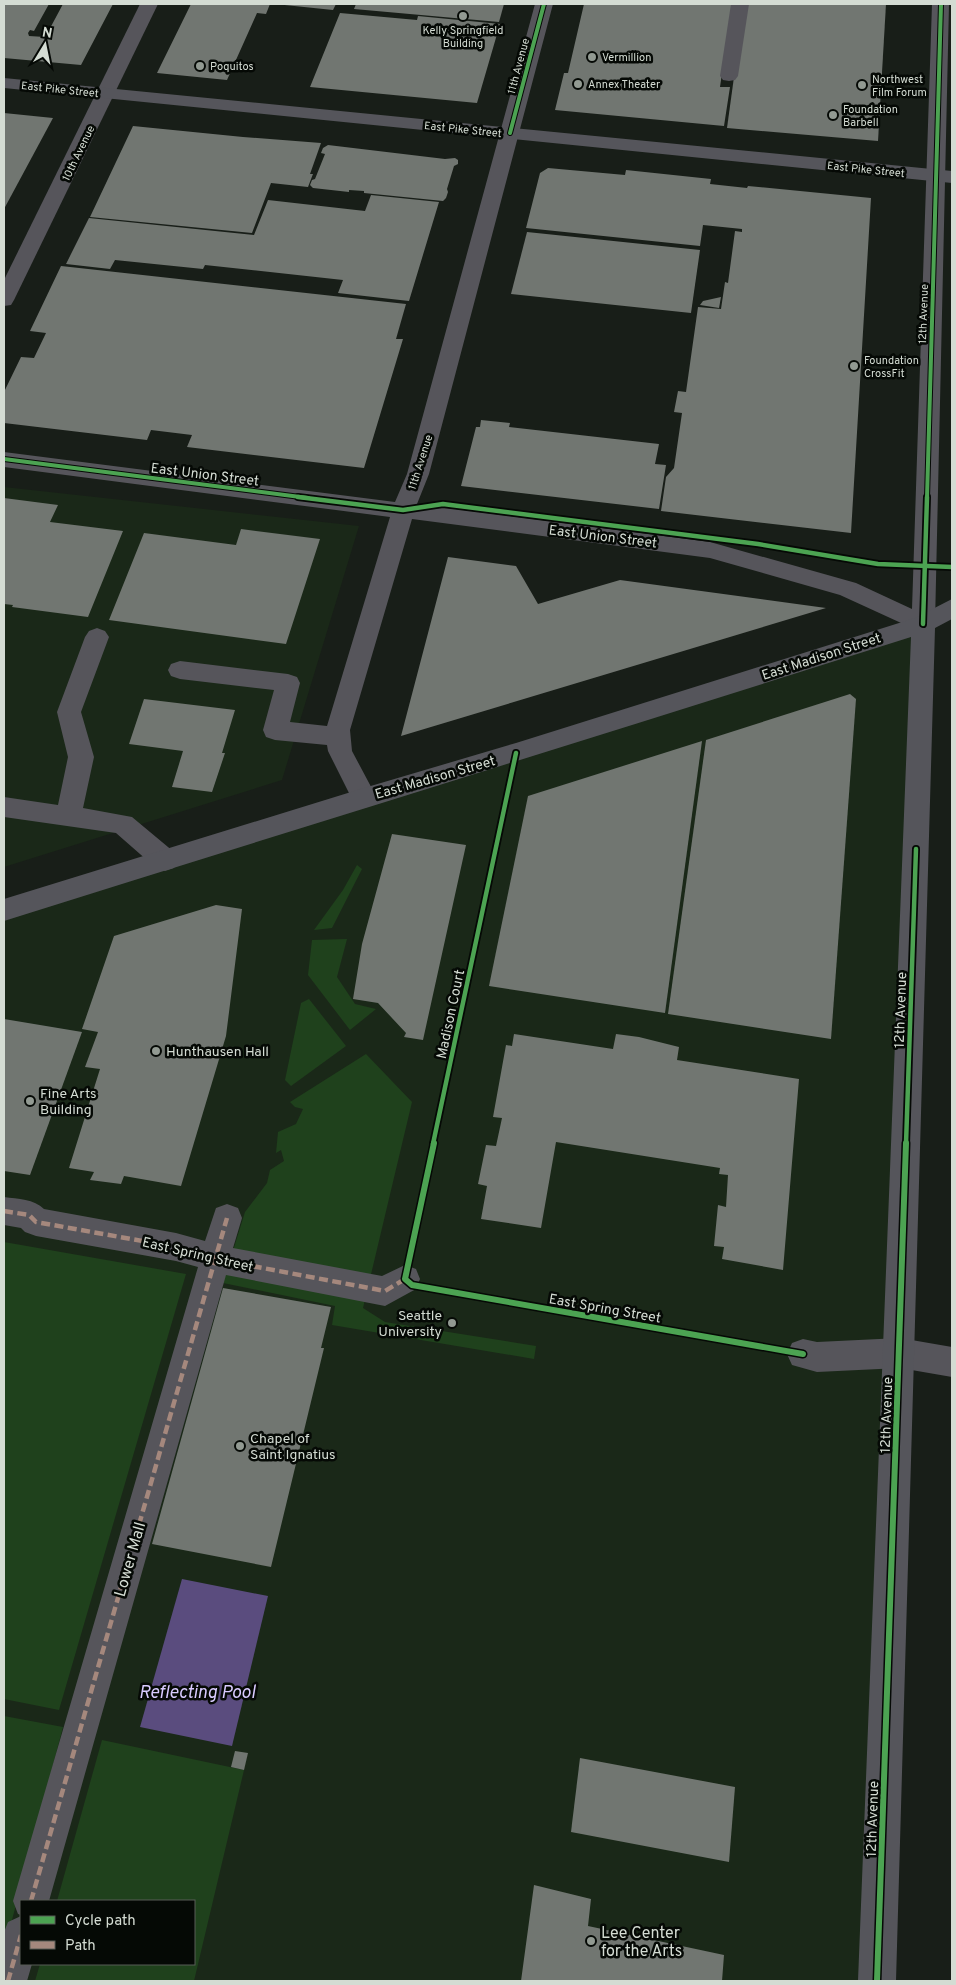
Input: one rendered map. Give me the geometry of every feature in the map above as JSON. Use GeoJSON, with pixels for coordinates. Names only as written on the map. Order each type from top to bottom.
{"type":"FeatureCollection","features":[{"type":"Feature","properties":{"kind":"main road","name":"East Pike Street"},"geometry":{"type":"LineString","coordinates":[[4,83],[945,177]]}},
{"type":"Feature","properties":{"kind":"main road","name":"East Madison Street"},"geometry":{"type":"LineString","coordinates":[[4,910],[938,623],[952,608]]}},
{"type":"Feature","properties":{"kind":"main road","name":"12th Avenue"},"geometry":{"type":"LineString","coordinates":[[877,1981],[900,1353],[938,623]]}},
{"type":"Feature","properties":{"kind":"street","name":"10th Avenue"},"geometry":{"type":"LineString","coordinates":[[4,300],[149,4]]}},
{"type":"Feature","properties":{"kind":"street","name":"11th Avenue"},"geometry":{"type":"LineString","coordinates":[[338,737],[403,510],[418,474],[544,4]]}},
{"type":"Feature","properties":{"kind":"street"},"geometry":{"type":"LineString","coordinates":[[729,76],[740,4]]}},
{"type":"Feature","properties":{"kind":"street","name":"12th Avenue"},"geometry":{"type":"LineString","coordinates":[[938,623],[945,177],[941,4]]}},
{"type":"Feature","properties":{"kind":"street","name":"East Union Street"},"geometry":{"type":"LineString","coordinates":[[4,459],[582,533],[722,553],[848,589],[938,623]]}},
{"type":"Feature","properties":{"kind":"street"},"geometry":{"type":"LineString","coordinates":[[69,816],[81,756],[69,712],[97,637]]}},
{"type":"Feature","properties":{"kind":"street"},"geometry":{"type":"LineString","coordinates":[[180,670],[288,682],[275,730],[338,737],[340,751],[364,798]]}},
{"type":"Feature","properties":{"kind":"street"},"geometry":{"type":"LineString","coordinates":[[4,807],[123,824],[164,860]]}},
{"type":"Feature","properties":{"kind":"street","name":"East Spring Street"},"geometry":{"type":"LineString","coordinates":[[4,1211],[29,1215],[36,1222],[176,1247],[236,1263],[385,1291],[405,1279]]}},
{"type":"Feature","properties":{"kind":"street","name":"Lower Mall"},"geometry":{"type":"LineString","coordinates":[[31,1900],[228,1218]]}},
{"type":"Feature","properties":{"kind":"street"},"geometry":{"type":"LineString","coordinates":[[803,1354],[817,1357],[900,1353],[952,1362]]}},
{"type":"Feature","properties":{"kind":"street"},"geometry":{"type":"LineString","coordinates":[[8,1981],[20,1939]]}},
{"type":"Feature","properties":{"kind":"shaded area"},"geometry":{"type":"Polygon","coordinates":[[[4,487],[359,526],[282,780],[4,867],[4,487]]]}},
{"type":"Feature","properties":{"kind":"shaded area","name":"Seattle University"},"geometry":{"type":"Polygon","coordinates":[[[923,624],[877,1981],[4,1981],[4,910],[923,624]]]}},
{"type":"Feature","properties":{"kind":"green space"},"geometry":{"type":"Polygon","coordinates":[[[357,865],[362,869],[332,928],[314,930],[343,890],[357,865]]]}},
{"type":"Feature","properties":{"kind":"green space"},"geometry":{"type":"Polygon","coordinates":[[[347,939],[337,977],[355,1004],[376,1009],[350,1030],[308,975],[312,940],[347,939]]]}},
{"type":"Feature","properties":{"kind":"green space"},"geometry":{"type":"Polygon","coordinates":[[[309,999],[346,1046],[291,1086],[285,1080],[301,1003],[309,999]]]}},
{"type":"Feature","properties":{"kind":"green space"},"geometry":{"type":"Polygon","coordinates":[[[366,1054],[412,1102],[363,1308],[385,1322],[536,1346],[534,1359],[332,1325],[335,1306],[223,1283],[245,1212],[267,1183],[270,1170],[284,1161],[281,1150],[276,1153],[278,1132],[296,1124],[303,1109],[295,1107],[290,1102],[366,1054]]]}},
{"type":"Feature","properties":{"kind":"green space"},"geometry":{"type":"Polygon","coordinates":[[[4,1242],[186,1274],[59,1710],[4,1699],[4,1242]]]}},
{"type":"Feature","properties":{"kind":"green space"},"geometry":{"type":"Polygon","coordinates":[[[4,1716],[63,1727],[8,1935],[4,1934],[4,1716]]]}},
{"type":"Feature","properties":{"kind":"green space"},"geometry":{"type":"Polygon","coordinates":[[[102,1740],[244,1770],[194,1981],[35,1981],[40,1965],[195,1965],[195,1900],[57,1900],[102,1740]]]}},
{"type":"Feature","properties":{"kind":"water","name":"Reflecting Pool"},"geometry":{"type":"Polygon","coordinates":[[[182,1579],[268,1596],[232,1746],[140,1727],[182,1579]]]}},
{"type":"Feature","properties":{"kind":"building"},"geometry":{"type":"Polygon","coordinates":[[[4,4],[49,4],[34,31],[30,30],[28,33],[29,36],[45,37],[50,35],[51,32],[48,32],[63,4],[113,4],[81,65],[4,58],[4,4]]]}},
{"type":"Feature","properties":{"kind":"building"},"geometry":{"type":"Polygon","coordinates":[[[191,4],[270,4],[266,14],[257,13],[227,80],[157,73],[191,4]]]}},
{"type":"Feature","properties":{"kind":"building"},"geometry":{"type":"Polygon","coordinates":[[[275,4],[336,4],[333,10],[275,4]]]}},
{"type":"Feature","properties":{"kind":"building","name":"Kelly Springfield Building"},"geometry":{"type":"Polygon","coordinates":[[[356,4],[504,4],[499,22],[354,9],[356,4]]]}},
{"type":"Feature","properties":{"kind":"building"},"geometry":{"type":"Polygon","coordinates":[[[584,4],[732,4],[720,87],[730,87],[724,126],[555,110],[564,73],[568,73],[584,4]]]}},
{"type":"Feature","properties":{"kind":"building"},"geometry":{"type":"Polygon","coordinates":[[[744,4],[886,4],[878,141],[727,128],[744,4]]]}},
{"type":"Feature","properties":{"kind":"building"},"geometry":{"type":"Polygon","coordinates":[[[340,13],[417,20],[418,16],[500,24],[477,103],[310,87],[340,13]]]}},
{"type":"Feature","properties":{"kind":"building"},"geometry":{"type":"Polygon","coordinates":[[[4,113],[53,118],[4,209],[4,113]]]}},
{"type":"Feature","properties":{"kind":"building"},"geometry":{"type":"Polygon","coordinates":[[[133,126],[321,143],[310,174],[313,174],[308,187],[271,183],[252,233],[90,217],[133,126]]]}},
{"type":"Feature","properties":{"kind":"building"},"geometry":{"type":"Polygon","coordinates":[[[328,145],[445,159],[455,158],[458,160],[458,164],[454,166],[447,189],[448,192],[443,201],[364,193],[364,191],[349,190],[349,192],[313,188],[310,185],[312,180],[315,179],[325,154],[321,153],[323,148],[328,145]]]}},
{"type":"Feature","properties":{"kind":"building"},"geometry":{"type":"Polygon","coordinates":[[[548,168],[625,175],[626,170],[711,179],[710,184],[871,198],[851,533],[661,511],[666,477],[674,468],[682,413],[674,412],[678,391],[686,392],[698,307],[721,309],[725,282],[728,283],[735,231],[742,232],[742,229],[703,225],[700,246],[526,228],[540,173],[548,168]]]}},
{"type":"Feature","properties":{"kind":"building"},"geometry":{"type":"Polygon","coordinates":[[[371,195],[439,202],[409,301],[338,293],[343,280],[205,265],[203,269],[115,260],[110,269],[66,264],[89,218],[254,235],[268,200],[365,211],[371,195]]]}},
{"type":"Feature","properties":{"kind":"building"},"geometry":{"type":"Polygon","coordinates":[[[527,232],[700,250],[691,313],[511,294],[527,232]]]}},
{"type":"Feature","properties":{"kind":"building"},"geometry":{"type":"Polygon","coordinates":[[[61,266],[406,304],[396,339],[403,339],[364,468],[187,447],[192,435],[151,430],[147,440],[4,423],[4,392],[21,357],[34,358],[46,333],[30,331],[61,266]]]}},
{"type":"Feature","properties":{"kind":"building"},"geometry":{"type":"Polygon","coordinates":[[[721,297],[719,308],[700,305],[703,301],[721,297]]]}},
{"type":"Feature","properties":{"kind":"building"},"geometry":{"type":"Polygon","coordinates":[[[481,420],[510,423],[509,427],[659,444],[655,464],[666,465],[659,509],[461,486],[476,427],[480,427],[481,420]]]}},
{"type":"Feature","properties":{"kind":"building"},"geometry":{"type":"Polygon","coordinates":[[[4,498],[58,505],[50,522],[123,531],[88,617],[12,607],[13,605],[4,604],[4,498]]]}},
{"type":"Feature","properties":{"kind":"building"},"geometry":{"type":"Polygon","coordinates":[[[241,529],[320,539],[286,644],[109,620],[144,533],[236,545],[241,529]]]}},
{"type":"Feature","properties":{"kind":"building"},"geometry":{"type":"Polygon","coordinates":[[[448,557],[516,566],[538,604],[620,580],[826,608],[401,736],[448,557]]]}},
{"type":"Feature","properties":{"kind":"building"},"geometry":{"type":"Polygon","coordinates":[[[850,694],[856,699],[831,1039],[668,1014],[706,740],[850,694]]]}},
{"type":"Feature","properties":{"kind":"building"},"geometry":{"type":"Polygon","coordinates":[[[144,699],[235,710],[222,753],[225,753],[212,792],[172,787],[183,751],[129,744],[144,699]]]}},
{"type":"Feature","properties":{"kind":"building"},"geometry":{"type":"Polygon","coordinates":[[[702,741],[665,1013],[489,986],[528,796],[702,741]]]}},
{"type":"Feature","properties":{"kind":"building"},"geometry":{"type":"Polygon","coordinates":[[[392,834],[466,845],[423,1040],[404,1037],[406,1033],[378,1003],[353,999],[362,944],[392,834]]]}},
{"type":"Feature","properties":{"kind":"building","name":"Hunthausen Hall"},"geometry":{"type":"Polygon","coordinates":[[[216,905],[242,909],[226,1036],[181,1186],[124,1176],[121,1184],[90,1180],[94,1172],[69,1168],[100,1069],[85,1067],[98,1032],[82,1029],[114,936],[216,905]]]}},
{"type":"Feature","properties":{"kind":"building","name":"Fine Arts Building"},"geometry":{"type":"Polygon","coordinates":[[[4,1019],[82,1032],[30,1175],[4,1171],[4,1019]]]}},
{"type":"Feature","properties":{"kind":"building"},"geometry":{"type":"Polygon","coordinates":[[[514,1034],[613,1049],[616,1034],[639,1037],[679,1047],[677,1060],[799,1079],[783,1270],[722,1259],[724,1247],[714,1246],[718,1205],[726,1207],[728,1175],[719,1174],[720,1168],[556,1142],[541,1228],[481,1219],[487,1186],[478,1184],[486,1145],[496,1146],[502,1118],[493,1117],[506,1045],[512,1046],[514,1034]]]}},
{"type":"Feature","properties":{"kind":"building","name":"Chapel of Saint Ignatius"},"geometry":{"type":"Polygon","coordinates":[[[223,1288],[331,1307],[321,1348],[324,1348],[271,1567],[152,1544],[223,1288]]]}},
{"type":"Feature","properties":{"kind":"building"},"geometry":{"type":"Polygon","coordinates":[[[235,1751],[248,1753],[244,1770],[231,1767],[235,1751]]]}},
{"type":"Feature","properties":{"kind":"building"},"geometry":{"type":"Polygon","coordinates":[[[580,1758],[735,1787],[729,1862],[571,1832],[580,1758]]]}},
{"type":"Feature","properties":{"kind":"building","name":"Lee Center for the Arts"},"geometry":{"type":"Polygon","coordinates":[[[534,1885],[591,1899],[588,1926],[724,1955],[722,1981],[521,1981],[534,1885]]]}},
{"type":"Feature","properties":{"kind":"marked path"},"geometry":{"type":"LineString","coordinates":[[4,1211],[29,1215],[36,1222],[176,1247],[236,1263],[385,1291],[405,1279]]}},
{"type":"Feature","properties":{"kind":"marked path"},"geometry":{"type":"LineString","coordinates":[[31,1900],[227,1218]]}},
{"type":"Feature","properties":{"kind":"marked path"},"geometry":{"type":"LineString","coordinates":[[8,1981],[20,1939]]}},
{"type":"Feature","properties":{"kind":"cycle path"},"geometry":{"type":"LineString","coordinates":[[510,133],[544,4]]}},
{"type":"Feature","properties":{"kind":"cycle path"},"geometry":{"type":"LineString","coordinates":[[923,624],[941,4]]}},
{"type":"Feature","properties":{"kind":"cycle path"},"geometry":{"type":"LineString","coordinates":[[4,459],[403,510],[443,504],[758,544],[878,564],[952,567]]}},
{"type":"Feature","properties":{"kind":"cycle path","name":"Madison Court"},"geometry":{"type":"LineString","coordinates":[[516,753],[405,1279],[412,1285],[803,1354]]}},
{"type":"Feature","properties":{"kind":"cycle path"},"geometry":{"type":"LineString","coordinates":[[877,1981],[916,849]]}},
{"type":"Feature","properties":{"kind":"place","name":"Kelly Springfield Building"},"geometry":{"type":"Point","coordinates":[463,16]}},
{"type":"Feature","properties":{"kind":"place","name":"Vermillion"},"geometry":{"type":"Point","coordinates":[592,57]}},
{"type":"Feature","properties":{"kind":"place","name":"Poquitos"},"geometry":{"type":"Point","coordinates":[200,66]}},
{"type":"Feature","properties":{"kind":"place","name":"Annex Theater"},"geometry":{"type":"Point","coordinates":[578,84]}},
{"type":"Feature","properties":{"kind":"place","name":"Northwest Film Forum"},"geometry":{"type":"Point","coordinates":[862,85]}},
{"type":"Feature","properties":{"kind":"place","name":"Foundation Barbell"},"geometry":{"type":"Point","coordinates":[833,115]}},
{"type":"Feature","properties":{"kind":"place","name":"Foundation CrossFit"},"geometry":{"type":"Point","coordinates":[854,366]}},
{"type":"Feature","properties":{"kind":"place","name":"Hunthausen Hall"},"geometry":{"type":"Point","coordinates":[156,1051]}},
{"type":"Feature","properties":{"kind":"place","name":"Fine Arts Building"},"geometry":{"type":"Point","coordinates":[30,1101]}},
{"type":"Feature","properties":{"kind":"place","name":"Seattle University"},"geometry":{"type":"Point","coordinates":[452,1323]}},
{"type":"Feature","properties":{"kind":"place","name":"Chapel of Saint Ignatius"},"geometry":{"type":"Point","coordinates":[240,1446]}},
{"type":"Feature","properties":{"kind":"place","name":"Lee Center for the Arts"},"geometry":{"type":"Point","coordinates":[591,1941]}}]}
